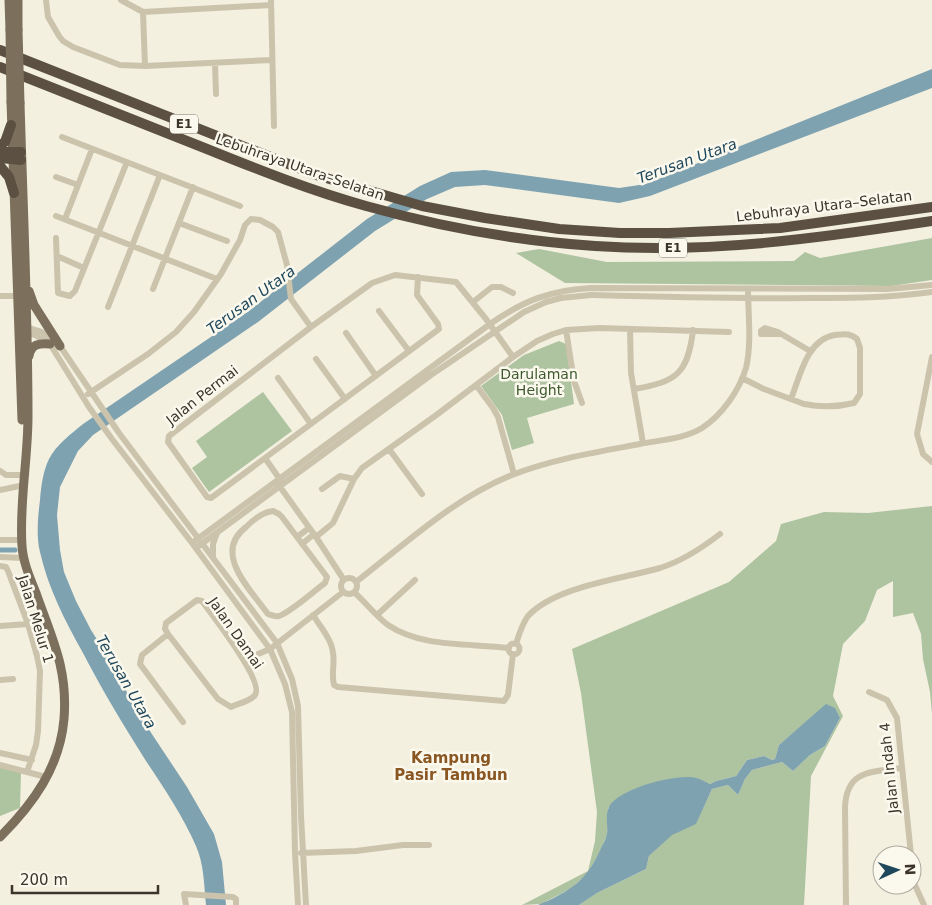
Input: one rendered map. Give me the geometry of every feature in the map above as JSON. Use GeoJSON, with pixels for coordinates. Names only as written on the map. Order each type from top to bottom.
{"type":"FeatureCollection","features":[{"type":"Feature","properties":{"kind":"highway","name":"Lebuhraya Utara–Selatan"},"geometry":{"type":"LineString","coordinates":[[0,50],[296,168],[422,206],[535,226],[652,234],[780,228],[932,206]]}},
{"type":"Feature","properties":{"kind":"highway","name":"Lebuhraya Utara–Selatan"},"geometry":{"type":"LineString","coordinates":[[0,67],[259,170],[365,206],[414,219],[485,233],[593,246],[704,248],[766,244],[932,221]]}},
{"type":"Feature","properties":{"kind":"highway"},"geometry":{"type":"LineString","coordinates":[[0,145],[5,142],[12,125]]}},
{"type":"Feature","properties":{"kind":"highway"},"geometry":{"type":"LineString","coordinates":[[0,152],[17,156]]}},
{"type":"Feature","properties":{"kind":"highway"},"geometry":{"type":"LineString","coordinates":[[0,158],[17,156]]}},
{"type":"Feature","properties":{"kind":"highway"},"geometry":{"type":"LineString","coordinates":[[0,166],[9,177],[14,193]]}},
{"type":"Feature","properties":{"kind":"main road"},"geometry":{"type":"LineString","coordinates":[[9,0],[14,30]]}},
{"type":"Feature","properties":{"kind":"main road"},"geometry":{"type":"LineString","coordinates":[[18,0],[14,30],[17,156],[25,281],[22,296]]}},
{"type":"Feature","properties":{"kind":"main road"},"geometry":{"type":"LineString","coordinates":[[15,102],[12,125],[17,156],[14,193],[22,296],[25,476]]}},
{"type":"Feature","properties":{"kind":"main road"},"geometry":{"type":"LineString","coordinates":[[25,281],[34,305],[60,346]]}},
{"type":"Feature","properties":{"kind":"main road"},"geometry":{"type":"LineString","coordinates":[[0,837],[30,805],[46,777],[60,740],[64,720],[65,695],[60,660],[23,558],[21,540],[28,436],[28,359],[23,329]]}},
{"type":"Feature","properties":{"kind":"main road"},"geometry":{"type":"LineString","coordinates":[[28,359],[35,345],[42,343],[50,344]]}},
{"type":"Feature","properties":{"kind":"street"},"geometry":{"type":"LineString","coordinates":[[46,0],[48,17],[64,41],[73,47],[120,65],[145,66],[272,60]]}},
{"type":"Feature","properties":{"kind":"street"},"geometry":{"type":"LineString","coordinates":[[121,0],[143,12],[271,3],[274,126]]}},
{"type":"Feature","properties":{"kind":"street"},"geometry":{"type":"LineString","coordinates":[[215,0],[216,8]]}},
{"type":"Feature","properties":{"kind":"street"},"geometry":{"type":"LineString","coordinates":[[143,12],[145,66]]}},
{"type":"Feature","properties":{"kind":"street"},"geometry":{"type":"LineString","coordinates":[[215,63],[216,94]]}},
{"type":"Feature","properties":{"kind":"street"},"geometry":{"type":"LineString","coordinates":[[62,137],[240,206]]}},
{"type":"Feature","properties":{"kind":"street"},"geometry":{"type":"LineString","coordinates":[[65,219],[92,149]]}},
{"type":"Feature","properties":{"kind":"street"},"geometry":{"type":"LineString","coordinates":[[56,238],[58,290],[66,296],[72,295],[127,162]]}},
{"type":"Feature","properties":{"kind":"street"},"geometry":{"type":"LineString","coordinates":[[108,307],[160,175]]}},
{"type":"Feature","properties":{"kind":"street"},"geometry":{"type":"LineString","coordinates":[[56,177],[78,185]]}},
{"type":"Feature","properties":{"kind":"street"},"geometry":{"type":"LineString","coordinates":[[153,289],[193,188]]}},
{"type":"Feature","properties":{"kind":"street"},"geometry":{"type":"LineString","coordinates":[[56,216],[217,279]]}},
{"type":"Feature","properties":{"kind":"street"},"geometry":{"type":"LineString","coordinates":[[83,397],[148,354],[176,332],[217,279],[236,247],[248,221],[254,218],[270,225],[278,232],[288,272],[291,299],[311,327]]}},
{"type":"Feature","properties":{"kind":"street"},"geometry":{"type":"LineString","coordinates":[[179,223],[227,241]]}},
{"type":"Feature","properties":{"kind":"street"},"geometry":{"type":"LineString","coordinates":[[57,256],[84,268]]}},
{"type":"Feature","properties":{"kind":"street","name":"Jalan Permai"},"geometry":{"type":"LineString","coordinates":[[418,277],[417,295],[438,324],[439,329],[209,498],[168,442],[169,436],[311,327],[372,283],[396,275],[418,277],[456,282],[490,324],[512,357]]}},
{"type":"Feature","properties":{"kind":"street"},"geometry":{"type":"LineString","coordinates":[[194,546],[490,324],[526,302],[559,291],[591,288],[888,289],[932,285]]}},
{"type":"Feature","properties":{"kind":"street"},"geometry":{"type":"LineString","coordinates":[[473,302],[492,287],[501,287],[513,293]]}},
{"type":"Feature","properties":{"kind":"street"},"geometry":{"type":"LineString","coordinates":[[356,582],[445,513],[500,480],[568,457],[683,436],[701,428],[723,408],[742,378],[748,358],[748,289]]}},
{"type":"Feature","properties":{"kind":"street"},"geometry":{"type":"LineString","coordinates":[[200,541],[217,532],[242,514],[279,482],[431,375],[494,332],[546,302],[577,296],[748,299],[894,297],[932,292]]}},
{"type":"Feature","properties":{"kind":"street"},"geometry":{"type":"LineString","coordinates":[[0,296],[22,296]]}},
{"type":"Feature","properties":{"kind":"street"},"geometry":{"type":"LineString","coordinates":[[379,311],[408,351]]}},
{"type":"Feature","properties":{"kind":"street"},"geometry":{"type":"LineString","coordinates":[[23,329],[42,332],[60,346],[119,432],[277,643],[292,679],[298,706],[306,905]]}},
{"type":"Feature","properties":{"kind":"street"},"geometry":{"type":"LineString","coordinates":[[23,329],[50,344],[89,408],[270,648],[285,684],[292,712],[298,905]]}},
{"type":"Feature","properties":{"kind":"street"},"geometry":{"type":"LineString","coordinates":[[630,329],[629,360],[643,443]]}},
{"type":"Feature","properties":{"kind":"street"},"geometry":{"type":"LineString","coordinates":[[302,544],[333,523],[354,479],[362,468],[435,416],[512,357],[537,341],[566,330],[630,329],[729,332]]}},
{"type":"Feature","properties":{"kind":"street"},"geometry":{"type":"LineString","coordinates":[[566,330],[574,380],[582,403]]}},
{"type":"Feature","properties":{"kind":"street"},"geometry":{"type":"LineString","coordinates":[[634,389],[667,382],[679,372],[690,353],[693,330]]}},
{"type":"Feature","properties":{"kind":"street"},"geometry":{"type":"LineString","coordinates":[[346,333],[376,376]]}},
{"type":"Feature","properties":{"kind":"street"},"geometry":{"type":"LineString","coordinates":[[781,334],[810,351]]}},
{"type":"Feature","properties":{"kind":"street"},"geometry":{"type":"LineString","coordinates":[[742,378],[791,399],[808,405],[833,406],[854,403],[859,397],[860,348],[857,339],[847,334],[829,336],[810,351],[791,399]]}},
{"type":"Feature","properties":{"kind":"street"},"geometry":{"type":"LineString","coordinates":[[932,357],[929,380],[916,434],[923,454],[932,462]]}},
{"type":"Feature","properties":{"kind":"street"},"geometry":{"type":"LineString","coordinates":[[316,359],[345,399]]}},
{"type":"Feature","properties":{"kind":"street"},"geometry":{"type":"LineString","coordinates":[[278,378],[311,424]]}},
{"type":"Feature","properties":{"kind":"street"},"geometry":{"type":"LineString","coordinates":[[476,385],[498,417],[514,474]]}},
{"type":"Feature","properties":{"kind":"street"},"geometry":{"type":"LineString","coordinates":[[389,449],[422,494]]}},
{"type":"Feature","properties":{"kind":"street"},"geometry":{"type":"LineString","coordinates":[[265,458],[344,580]]}},
{"type":"Feature","properties":{"kind":"street"},"geometry":{"type":"LineString","coordinates":[[0,471],[6,475],[25,476]]}},
{"type":"Feature","properties":{"kind":"street"},"geometry":{"type":"LineString","coordinates":[[0,490],[25,476]]}},
{"type":"Feature","properties":{"kind":"street"},"geometry":{"type":"LineString","coordinates":[[322,489],[340,476],[354,479]]}},
{"type":"Feature","properties":{"kind":"street"},"geometry":{"type":"LineString","coordinates":[[268,512],[276,512],[282,517],[326,575],[326,582],[279,616],[268,614],[235,567],[232,550],[234,539],[249,524],[268,512]]}},
{"type":"Feature","properties":{"kind":"street"},"geometry":{"type":"LineString","coordinates":[[242,514],[249,524]]}},
{"type":"Feature","properties":{"kind":"street"},"geometry":{"type":"LineString","coordinates":[[297,537],[309,528]]}},
{"type":"Feature","properties":{"kind":"street"},"geometry":{"type":"LineString","coordinates":[[213,557],[213,544],[217,532]]}},
{"type":"Feature","properties":{"kind":"street"},"geometry":{"type":"LineString","coordinates":[[516,644],[520,630],[528,616],[548,601],[573,591],[672,564],[704,546],[720,534]]}},
{"type":"Feature","properties":{"kind":"street"},"geometry":{"type":"LineString","coordinates":[[0,540],[21,540]]}},
{"type":"Feature","properties":{"kind":"street"},"geometry":{"type":"LineString","coordinates":[[0,557],[23,558]]}},
{"type":"Feature","properties":{"kind":"street","name":"Jalan Melur 1"},"geometry":{"type":"LineString","coordinates":[[1,566],[8,571],[28,624],[40,671],[38,731],[32,760],[27,772]]}},
{"type":"Feature","properties":{"kind":"street"},"geometry":{"type":"LineString","coordinates":[[352,578],[356,582],[358,589],[355,593],[347,595],[343,592],[341,584],[344,580],[352,578]]}},
{"type":"Feature","properties":{"kind":"street"},"geometry":{"type":"LineString","coordinates":[[377,615],[415,580]]}},
{"type":"Feature","properties":{"kind":"street"},"geometry":{"type":"LineString","coordinates":[[244,660],[270,648],[343,592]]}},
{"type":"Feature","properties":{"kind":"street"},"geometry":{"type":"LineString","coordinates":[[355,593],[377,615],[394,628],[416,637],[509,648]]}},
{"type":"Feature","properties":{"kind":"street","name":"Jalan Damai"},"geometry":{"type":"LineString","coordinates":[[197,600],[202,601],[244,660],[255,682],[257,693],[254,698],[230,707],[218,699],[168,634],[165,629],[166,623],[197,600]]}},
{"type":"Feature","properties":{"kind":"street"},"geometry":{"type":"LineString","coordinates":[[312,615],[332,647],[334,654],[332,678],[334,685],[338,687],[504,701],[508,695],[513,654]]}},
{"type":"Feature","properties":{"kind":"street"},"geometry":{"type":"LineString","coordinates":[[0,626],[28,624],[45,619]]}},
{"type":"Feature","properties":{"kind":"street"},"geometry":{"type":"LineString","coordinates":[[168,634],[142,655],[140,664],[183,722]]}},
{"type":"Feature","properties":{"kind":"street"},"geometry":{"type":"LineString","coordinates":[[509,648],[512,644],[516,644]]}},
{"type":"Feature","properties":{"kind":"street"},"geometry":{"type":"LineString","coordinates":[[513,654],[519,651],[519,646],[516,644]]}},
{"type":"Feature","properties":{"kind":"street"},"geometry":{"type":"LineString","coordinates":[[509,648],[509,651],[513,654]]}},
{"type":"Feature","properties":{"kind":"street"},"geometry":{"type":"LineString","coordinates":[[0,680],[13,679]]}},
{"type":"Feature","properties":{"kind":"street","name":"Jalan Indah 4"},"geometry":{"type":"LineString","coordinates":[[869,692],[886,700],[896,716],[910,845]]}},
{"type":"Feature","properties":{"kind":"street"},"geometry":{"type":"LineString","coordinates":[[0,753],[32,760]]}},
{"type":"Feature","properties":{"kind":"street"},"geometry":{"type":"LineString","coordinates":[[0,765],[46,777]]}},
{"type":"Feature","properties":{"kind":"street"},"geometry":{"type":"LineString","coordinates":[[846,905],[845,808],[847,793],[858,776],[901,768]]}},
{"type":"Feature","properties":{"kind":"street"},"geometry":{"type":"LineString","coordinates":[[295,854],[356,851],[403,845],[429,845]]}},
{"type":"Feature","properties":{"kind":"street"},"geometry":{"type":"LineString","coordinates":[[186,905],[184,894],[233,897],[236,899],[236,905]]}},
{"type":"Feature","properties":{"kind":"green space"},"geometry":{"type":"Polygon","coordinates":[[[932,238],[932,280],[891,286],[565,283],[516,253],[539,249],[607,262],[794,261],[805,252],[820,258],[932,238]]]}},
{"type":"Feature","properties":{"kind":"green space","name":"Darulaman Height"},"geometry":{"type":"Polygon","coordinates":[[[559,341],[566,344],[574,404],[527,418],[534,443],[512,450],[502,415],[481,386],[524,355],[559,341]]]}},
{"type":"Feature","properties":{"kind":"green space"},"geometry":{"type":"Polygon","coordinates":[[[263,392],[292,431],[209,492],[192,468],[207,457],[196,441],[263,392]]]}},
{"type":"Feature","properties":{"kind":"green space"},"geometry":{"type":"Polygon","coordinates":[[[932,506],[932,714],[921,634],[913,613],[893,617],[893,581],[877,590],[865,621],[843,644],[833,696],[843,716],[811,776],[804,905],[579,905],[597,893],[646,869],[649,856],[672,834],[696,823],[712,789],[728,785],[738,795],[745,779],[752,770],[782,762],[793,771],[810,755],[825,746],[840,718],[810,719],[779,745],[775,759],[772,760],[764,756],[747,760],[736,776],[710,784],[695,778],[608,808],[607,835],[597,858],[587,874],[570,889],[541,904],[522,905],[588,871],[595,841],[597,812],[581,693],[572,649],[729,582],[776,541],[781,524],[824,512],[868,513],[932,506]]]}},
{"type":"Feature","properties":{"kind":"green space"},"geometry":{"type":"Polygon","coordinates":[[[0,767],[21,773],[20,808],[0,816],[0,767]]]}},
{"type":"Feature","properties":{"kind":"water","name":"Terusan Utara"},"geometry":{"type":"Polygon","coordinates":[[[932,69],[932,88],[650,196],[619,203],[485,185],[455,187],[427,199],[375,231],[258,322],[93,435],[78,451],[60,487],[57,515],[64,572],[91,630],[115,668],[134,707],[187,787],[214,834],[222,862],[226,905],[206,905],[201,860],[191,835],[173,802],[98,681],[52,591],[43,565],[38,533],[41,490],[47,464],[56,449],[83,424],[249,311],[367,219],[420,186],[451,172],[485,170],[619,188],[646,184],[932,69]]]}},
{"type":"Feature","properties":{"kind":"water"},"geometry":{"type":"Polygon","coordinates":[[[826,704],[835,708],[840,718],[825,746],[810,755],[793,771],[782,762],[752,770],[745,779],[738,795],[728,785],[712,789],[696,824],[672,835],[649,856],[646,869],[597,893],[579,905],[538,905],[568,890],[584,877],[590,869],[606,838],[608,810],[615,800],[635,789],[662,780],[687,777],[696,778],[710,784],[736,776],[747,760],[764,756],[772,760],[775,759],[779,745],[826,704]]]}},
{"type":"Feature","properties":{"kind":"waterway"},"geometry":{"type":"LineString","coordinates":[[0,550],[15,550]]}},
{"type":"Feature","properties":{"kind":"district","name":"Kampung Pasir Tambun"},"geometry":{"type":"Point","coordinates":[451,766]}}]}
